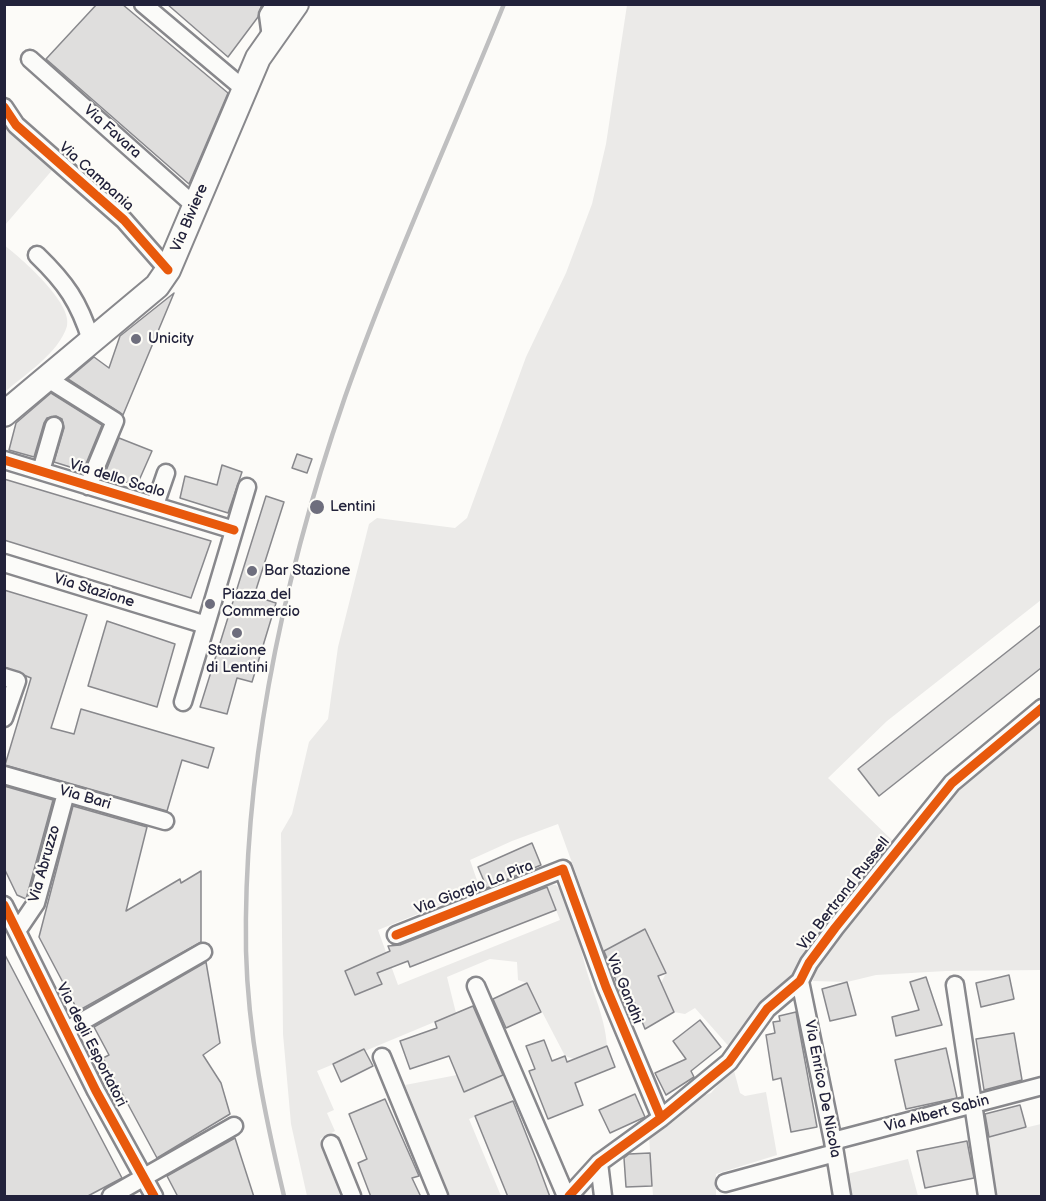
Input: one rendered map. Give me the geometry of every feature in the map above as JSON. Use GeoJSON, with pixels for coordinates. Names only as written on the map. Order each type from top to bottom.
{"type":"FeatureCollection","features":[{"type":"Feature","properties":{"kind":"main road","name":"Via Biviere"},"geometry":{"type":"LineString","coordinates":[[4,414],[157,286],[168,270],[244,89],[271,37],[296,4]]}},
{"type":"Feature","properties":{"kind":"street"},"geometry":{"type":"LineString","coordinates":[[143,4],[244,89]]}},
{"type":"Feature","properties":{"kind":"street"},"geometry":{"type":"LineString","coordinates":[[271,37],[268,15],[275,4]]}},
{"type":"Feature","properties":{"kind":"street","name":"Via Favara"},"geometry":{"type":"LineString","coordinates":[[30,59],[195,206]]}},
{"type":"Feature","properties":{"kind":"street","name":"Via Campania"},"geometry":{"type":"LineString","coordinates":[[4,107],[16,125],[124,220],[168,270]]}},
{"type":"Feature","properties":{"kind":"street"},"geometry":{"type":"LineString","coordinates":[[37,255],[73,293],[91,340]]}},
{"type":"Feature","properties":{"kind":"street"},"geometry":{"type":"LineString","coordinates":[[48,379],[115,421],[88,486]]}},
{"type":"Feature","properties":{"kind":"street"},"geometry":{"type":"LineString","coordinates":[[41,471],[54,426]]}},
{"type":"Feature","properties":{"kind":"street","name":"Via dello Scalo"},"geometry":{"type":"LineString","coordinates":[[4,460],[228,528]]}},
{"type":"Feature","properties":{"kind":"street"},"geometry":{"type":"LineString","coordinates":[[154,505],[166,473]]}},
{"type":"Feature","properties":{"kind":"street"},"geometry":{"type":"LineString","coordinates":[[183,702],[206,625],[228,528],[247,487]]}},
{"type":"Feature","properties":{"kind":"street","name":"Via Stazione"},"geometry":{"type":"LineString","coordinates":[[4,564],[206,625]]}},
{"type":"Feature","properties":{"kind":"street"},"geometry":{"type":"LineString","coordinates":[[4,718],[11,679]]}},
{"type":"Feature","properties":{"kind":"street","name":"Via Bertrand Russell"},"geometry":{"type":"LineString","coordinates":[[568,1197],[599,1163],[661,1118],[729,1062],[767,1009],[800,981],[809,963],[835,928],[952,783],[1041,708]]}},
{"type":"Feature","properties":{"kind":"street","name":"Via Bari"},"geometry":{"type":"LineString","coordinates":[[4,775],[165,821]]}},
{"type":"Feature","properties":{"kind":"street","name":"Via Abruzzo"},"geometry":{"type":"LineString","coordinates":[[17,931],[36,903],[66,793]]}},
{"type":"Feature","properties":{"kind":"street","name":"Via Giorgio La Pira"},"geometry":{"type":"LineString","coordinates":[[396,935],[563,869]]}},
{"type":"Feature","properties":{"kind":"street","name":"Via Gandhi"},"geometry":{"type":"LineString","coordinates":[[563,869],[606,987],[661,1118]]}},
{"type":"Feature","properties":{"kind":"street","name":"Via degli Esportatori"},"geometry":{"type":"LineString","coordinates":[[4,905],[96,1091],[154,1197]]}},
{"type":"Feature","properties":{"kind":"street"},"geometry":{"type":"LineString","coordinates":[[67,1030],[203,952]]}},
{"type":"Feature","properties":{"kind":"street","name":"Via Enrico De Nicola"},"geometry":{"type":"LineString","coordinates":[[800,981],[842,1197]]}},
{"type":"Feature","properties":{"kind":"street"},"geometry":{"type":"LineString","coordinates":[[955,985],[987,1197]]}},
{"type":"Feature","properties":{"kind":"street"},"geometry":{"type":"LineString","coordinates":[[476,986],[568,1197]]}},
{"type":"Feature","properties":{"kind":"street"},"geometry":{"type":"LineString","coordinates":[[382,1057],[439,1197]]}},
{"type":"Feature","properties":{"kind":"street","name":"Via Albert Sabin"},"geometry":{"type":"LineString","coordinates":[[725,1183],[972,1104],[1041,1086]]}},
{"type":"Feature","properties":{"kind":"street"},"geometry":{"type":"LineString","coordinates":[[111,1197],[234,1126]]}},
{"type":"Feature","properties":{"kind":"street"},"geometry":{"type":"LineString","coordinates":[[331,1144],[352,1197]]}},
{"type":"Feature","properties":{"kind":"street"},"geometry":{"type":"LineString","coordinates":[[599,1163],[603,1197]]}},
{"type":"Feature","properties":{"kind":"shaded area"},"geometry":{"type":"Polygon","coordinates":[[[627,5],[1041,5],[1041,600],[887,721],[828,778],[895,843],[792,978],[772,993],[732,1050],[695,1008],[685,1014],[674,1012],[661,983],[666,973],[604,951],[558,824],[470,860],[480,889],[378,930],[398,985],[560,920],[546,884],[556,885],[567,900],[574,919],[606,1034],[607,1046],[574,1059],[565,1056],[527,983],[518,980],[517,962],[490,959],[447,977],[456,1013],[317,1071],[334,1110],[327,1113],[335,1131],[320,1139],[343,1196],[307,1196],[291,1124],[283,1034],[281,833],[292,814],[309,742],[328,719],[338,647],[369,524],[377,518],[455,528],[467,518],[526,357],[566,273],[592,204],[606,144],[627,5]]]}},
{"type":"Feature","properties":{"kind":"shaded area"},"geometry":{"type":"Polygon","coordinates":[[[5,124],[54,168],[5,225],[5,124]]]}},
{"type":"Feature","properties":{"kind":"shaded area"},"geometry":{"type":"Polygon","coordinates":[[[4,245],[44,282],[62,305],[67,316],[67,326],[57,345],[5,392],[4,245]]]}},
{"type":"Feature","properties":{"kind":"shaded area"},"geometry":{"type":"Polygon","coordinates":[[[1041,719],[1041,970],[946,971],[876,975],[847,982],[813,981],[815,967],[912,843],[962,787],[1041,719]]]}},
{"type":"Feature","properties":{"kind":"shaded area"},"geometry":{"type":"Polygon","coordinates":[[[733,1067],[740,1093],[745,1096],[766,1092],[777,1155],[716,1174],[716,1196],[653,1196],[649,1136],[699,1097],[711,1093],[733,1067]]]}},
{"type":"Feature","properties":{"kind":"shaded area"},"geometry":{"type":"Polygon","coordinates":[[[457,1075],[464,1091],[503,1075],[513,1101],[469,1119],[501,1196],[450,1196],[405,1085],[457,1075]]]}},
{"type":"Feature","properties":{"kind":"shaded area"},"geometry":{"type":"Polygon","coordinates":[[[1041,1124],[1041,1196],[995,1196],[987,1137],[1041,1124]]]}},
{"type":"Feature","properties":{"kind":"shaded area"},"geometry":{"type":"Polygon","coordinates":[[[908,1159],[918,1196],[851,1196],[847,1174],[908,1159]]]}},
{"type":"Feature","properties":{"kind":"building"},"geometry":{"type":"Polygon","coordinates":[[[97,4],[122,4],[228,93],[189,184],[46,59],[97,4]]]}},
{"type":"Feature","properties":{"kind":"building"},"geometry":{"type":"Polygon","coordinates":[[[167,4],[262,4],[258,17],[228,57],[167,4]]]}},
{"type":"Feature","properties":{"kind":"building"},"geometry":{"type":"Polygon","coordinates":[[[174,293],[123,415],[68,379],[94,357],[109,368],[120,336],[174,293]]]}},
{"type":"Feature","properties":{"kind":"building"},"geometry":{"type":"Polygon","coordinates":[[[51,393],[102,425],[83,471],[54,462],[64,428],[62,419],[56,416],[47,418],[44,423],[34,457],[9,450],[16,423],[51,393]]]}},
{"type":"Feature","properties":{"kind":"building"},"geometry":{"type":"Polygon","coordinates":[[[119,438],[152,451],[137,485],[104,476],[119,438]]]}},
{"type":"Feature","properties":{"kind":"building"},"geometry":{"type":"Polygon","coordinates":[[[297,454],[312,459],[307,473],[292,468],[297,454]]]}},
{"type":"Feature","properties":{"kind":"building"},"geometry":{"type":"Polygon","coordinates":[[[222,465],[242,472],[228,513],[180,498],[185,476],[217,485],[222,465]]]}},
{"type":"Feature","properties":{"kind":"building"},"geometry":{"type":"Polygon","coordinates":[[[4,479],[211,541],[191,598],[4,540],[4,479]]]}},
{"type":"Feature","properties":{"kind":"building"},"geometry":{"type":"Polygon","coordinates":[[[266,496],[284,502],[254,596],[276,603],[252,682],[237,678],[227,714],[200,707],[266,496]]]}},
{"type":"Feature","properties":{"kind":"building"},"geometry":{"type":"Polygon","coordinates":[[[4,590],[87,615],[51,728],[74,734],[81,709],[214,748],[208,768],[182,760],[167,811],[5,765],[31,678],[4,667],[4,590]]]}},
{"type":"Feature","properties":{"kind":"building"},"geometry":{"type":"Polygon","coordinates":[[[107,621],[175,644],[157,707],[88,686],[107,621]]]}},
{"type":"Feature","properties":{"kind":"building"},"geometry":{"type":"Polygon","coordinates":[[[1041,625],[1041,668],[879,796],[858,769],[1041,625]]]}},
{"type":"Feature","properties":{"kind":"building"},"geometry":{"type":"Polygon","coordinates":[[[4,786],[53,800],[26,899],[17,895],[4,868],[4,786]]]}},
{"type":"Feature","properties":{"kind":"building"},"geometry":{"type":"Polygon","coordinates":[[[73,806],[147,827],[126,911],[180,879],[181,883],[201,871],[201,942],[78,1011],[39,937],[73,806]]]}},
{"type":"Feature","properties":{"kind":"building"},"geometry":{"type":"Polygon","coordinates":[[[532,843],[541,865],[487,888],[478,867],[532,843]]]}},
{"type":"Feature","properties":{"kind":"building"},"geometry":{"type":"Polygon","coordinates":[[[547,887],[556,910],[410,967],[408,961],[377,973],[382,984],[355,995],[345,971],[390,951],[388,946],[400,945],[547,887]]]}},
{"type":"Feature","properties":{"kind":"building"},"geometry":{"type":"Polygon","coordinates":[[[645,929],[666,973],[658,976],[674,1012],[645,1029],[629,989],[621,993],[604,951],[645,929]]]}},
{"type":"Feature","properties":{"kind":"building"},"geometry":{"type":"Polygon","coordinates":[[[4,953],[122,1178],[86,1197],[4,1197],[4,953]]]}},
{"type":"Feature","properties":{"kind":"building"},"geometry":{"type":"Polygon","coordinates":[[[206,962],[220,1043],[203,1055],[221,1083],[230,1114],[157,1158],[103,1058],[109,1055],[94,1027],[206,962]]]}},
{"type":"Feature","properties":{"kind":"building"},"geometry":{"type":"Polygon","coordinates":[[[1009,975],[1014,999],[981,1007],[976,983],[1009,975]]]}},
{"type":"Feature","properties":{"kind":"building"},"geometry":{"type":"Polygon","coordinates":[[[926,977],[942,1025],[896,1036],[892,1017],[919,1010],[910,982],[926,977]]]}},
{"type":"Feature","properties":{"kind":"building"},"geometry":{"type":"Polygon","coordinates":[[[847,982],[856,1015],[830,1021],[822,989],[847,982]]]}},
{"type":"Feature","properties":{"kind":"building"},"geometry":{"type":"Polygon","coordinates":[[[527,983],[541,1012],[506,1028],[493,999],[527,983]]]}},
{"type":"Feature","properties":{"kind":"building"},"geometry":{"type":"Polygon","coordinates":[[[473,1006],[503,1075],[464,1092],[449,1056],[410,1069],[400,1041],[437,1028],[435,1022],[473,1006]]]}},
{"type":"Feature","properties":{"kind":"building"},"geometry":{"type":"Polygon","coordinates":[[[796,1012],[817,1127],[791,1132],[781,1078],[773,1080],[766,1035],[775,1033],[773,1022],[780,1021],[779,1016],[796,1012]]]}},
{"type":"Feature","properties":{"kind":"building"},"geometry":{"type":"Polygon","coordinates":[[[700,1020],[721,1047],[691,1071],[694,1077],[666,1095],[655,1073],[686,1059],[673,1041],[700,1020]]]}},
{"type":"Feature","properties":{"kind":"building"},"geometry":{"type":"Polygon","coordinates":[[[1014,1033],[1022,1080],[984,1090],[976,1039],[1014,1033]]]}},
{"type":"Feature","properties":{"kind":"building"},"geometry":{"type":"Polygon","coordinates":[[[544,1040],[552,1061],[565,1056],[567,1062],[607,1046],[615,1067],[575,1083],[583,1105],[548,1119],[529,1071],[535,1069],[526,1046],[544,1040]]]}},
{"type":"Feature","properties":{"kind":"building"},"geometry":{"type":"Polygon","coordinates":[[[946,1048],[957,1098],[906,1109],[895,1060],[946,1048]]]}},
{"type":"Feature","properties":{"kind":"building"},"geometry":{"type":"Polygon","coordinates":[[[364,1049],[373,1066],[341,1082],[333,1064],[364,1049]]]}},
{"type":"Feature","properties":{"kind":"building"},"geometry":{"type":"Polygon","coordinates":[[[635,1094],[645,1117],[610,1133],[599,1110],[635,1094]]]}},
{"type":"Feature","properties":{"kind":"building"},"geometry":{"type":"Polygon","coordinates":[[[385,1099],[419,1176],[412,1178],[421,1197],[371,1197],[358,1163],[367,1159],[349,1114],[385,1099]]]}},
{"type":"Feature","properties":{"kind":"building"},"geometry":{"type":"Polygon","coordinates":[[[513,1101],[550,1197],[508,1197],[475,1116],[513,1101]]]}},
{"type":"Feature","properties":{"kind":"building"},"geometry":{"type":"Polygon","coordinates":[[[1020,1105],[1026,1127],[989,1137],[985,1114],[1020,1105]]]}},
{"type":"Feature","properties":{"kind":"building"},"geometry":{"type":"Polygon","coordinates":[[[235,1138],[254,1197],[178,1197],[167,1176],[235,1138]]]}},
{"type":"Feature","properties":{"kind":"building"},"geometry":{"type":"Polygon","coordinates":[[[967,1141],[974,1178],[925,1188],[917,1151],[967,1141]]]}},
{"type":"Feature","properties":{"kind":"building"},"geometry":{"type":"Polygon","coordinates":[[[650,1153],[652,1186],[626,1187],[624,1158],[629,1154],[650,1153]]]}},
{"type":"Feature","properties":{"kind":"railway"},"geometry":{"type":"LineString","coordinates":[[284,1196],[270,1136],[254,1044],[246,951],[247,880],[252,810],[260,740],[272,670],[303,532],[345,397],[402,249],[504,4]]}},
{"type":"Feature","properties":{"kind":"cycle path"},"geometry":{"type":"LineString","coordinates":[[4,107],[16,125],[124,220],[168,270]]}},
{"type":"Feature","properties":{"kind":"cycle path"},"geometry":{"type":"LineString","coordinates":[[4,460],[234,530]]}},
{"type":"Feature","properties":{"kind":"cycle path"},"geometry":{"type":"LineString","coordinates":[[569,1196],[599,1163],[661,1118],[729,1062],[767,1009],[800,981],[809,963],[835,928],[952,783],[1042,708]]}},
{"type":"Feature","properties":{"kind":"cycle path"},"geometry":{"type":"LineString","coordinates":[[396,935],[563,869],[606,987],[661,1118]]}},
{"type":"Feature","properties":{"kind":"cycle path"},"geometry":{"type":"LineString","coordinates":[[4,905],[96,1091],[154,1196]]}},
{"type":"Feature","properties":{"kind":"place","name":"Unicity"},"geometry":{"type":"Point","coordinates":[136,339]}},
{"type":"Feature","properties":{"kind":"place","name":"Lentini"},"geometry":{"type":"Point","coordinates":[317,507]}},
{"type":"Feature","properties":{"kind":"place","name":"Bar Stazione"},"geometry":{"type":"Point","coordinates":[252,571]}},
{"type":"Feature","properties":{"kind":"place","name":"Piazza del Commercio"},"geometry":{"type":"Point","coordinates":[210,604]}},
{"type":"Feature","properties":{"kind":"place","name":"Stazione di Lentini"},"geometry":{"type":"Point","coordinates":[237,633]}}]}
